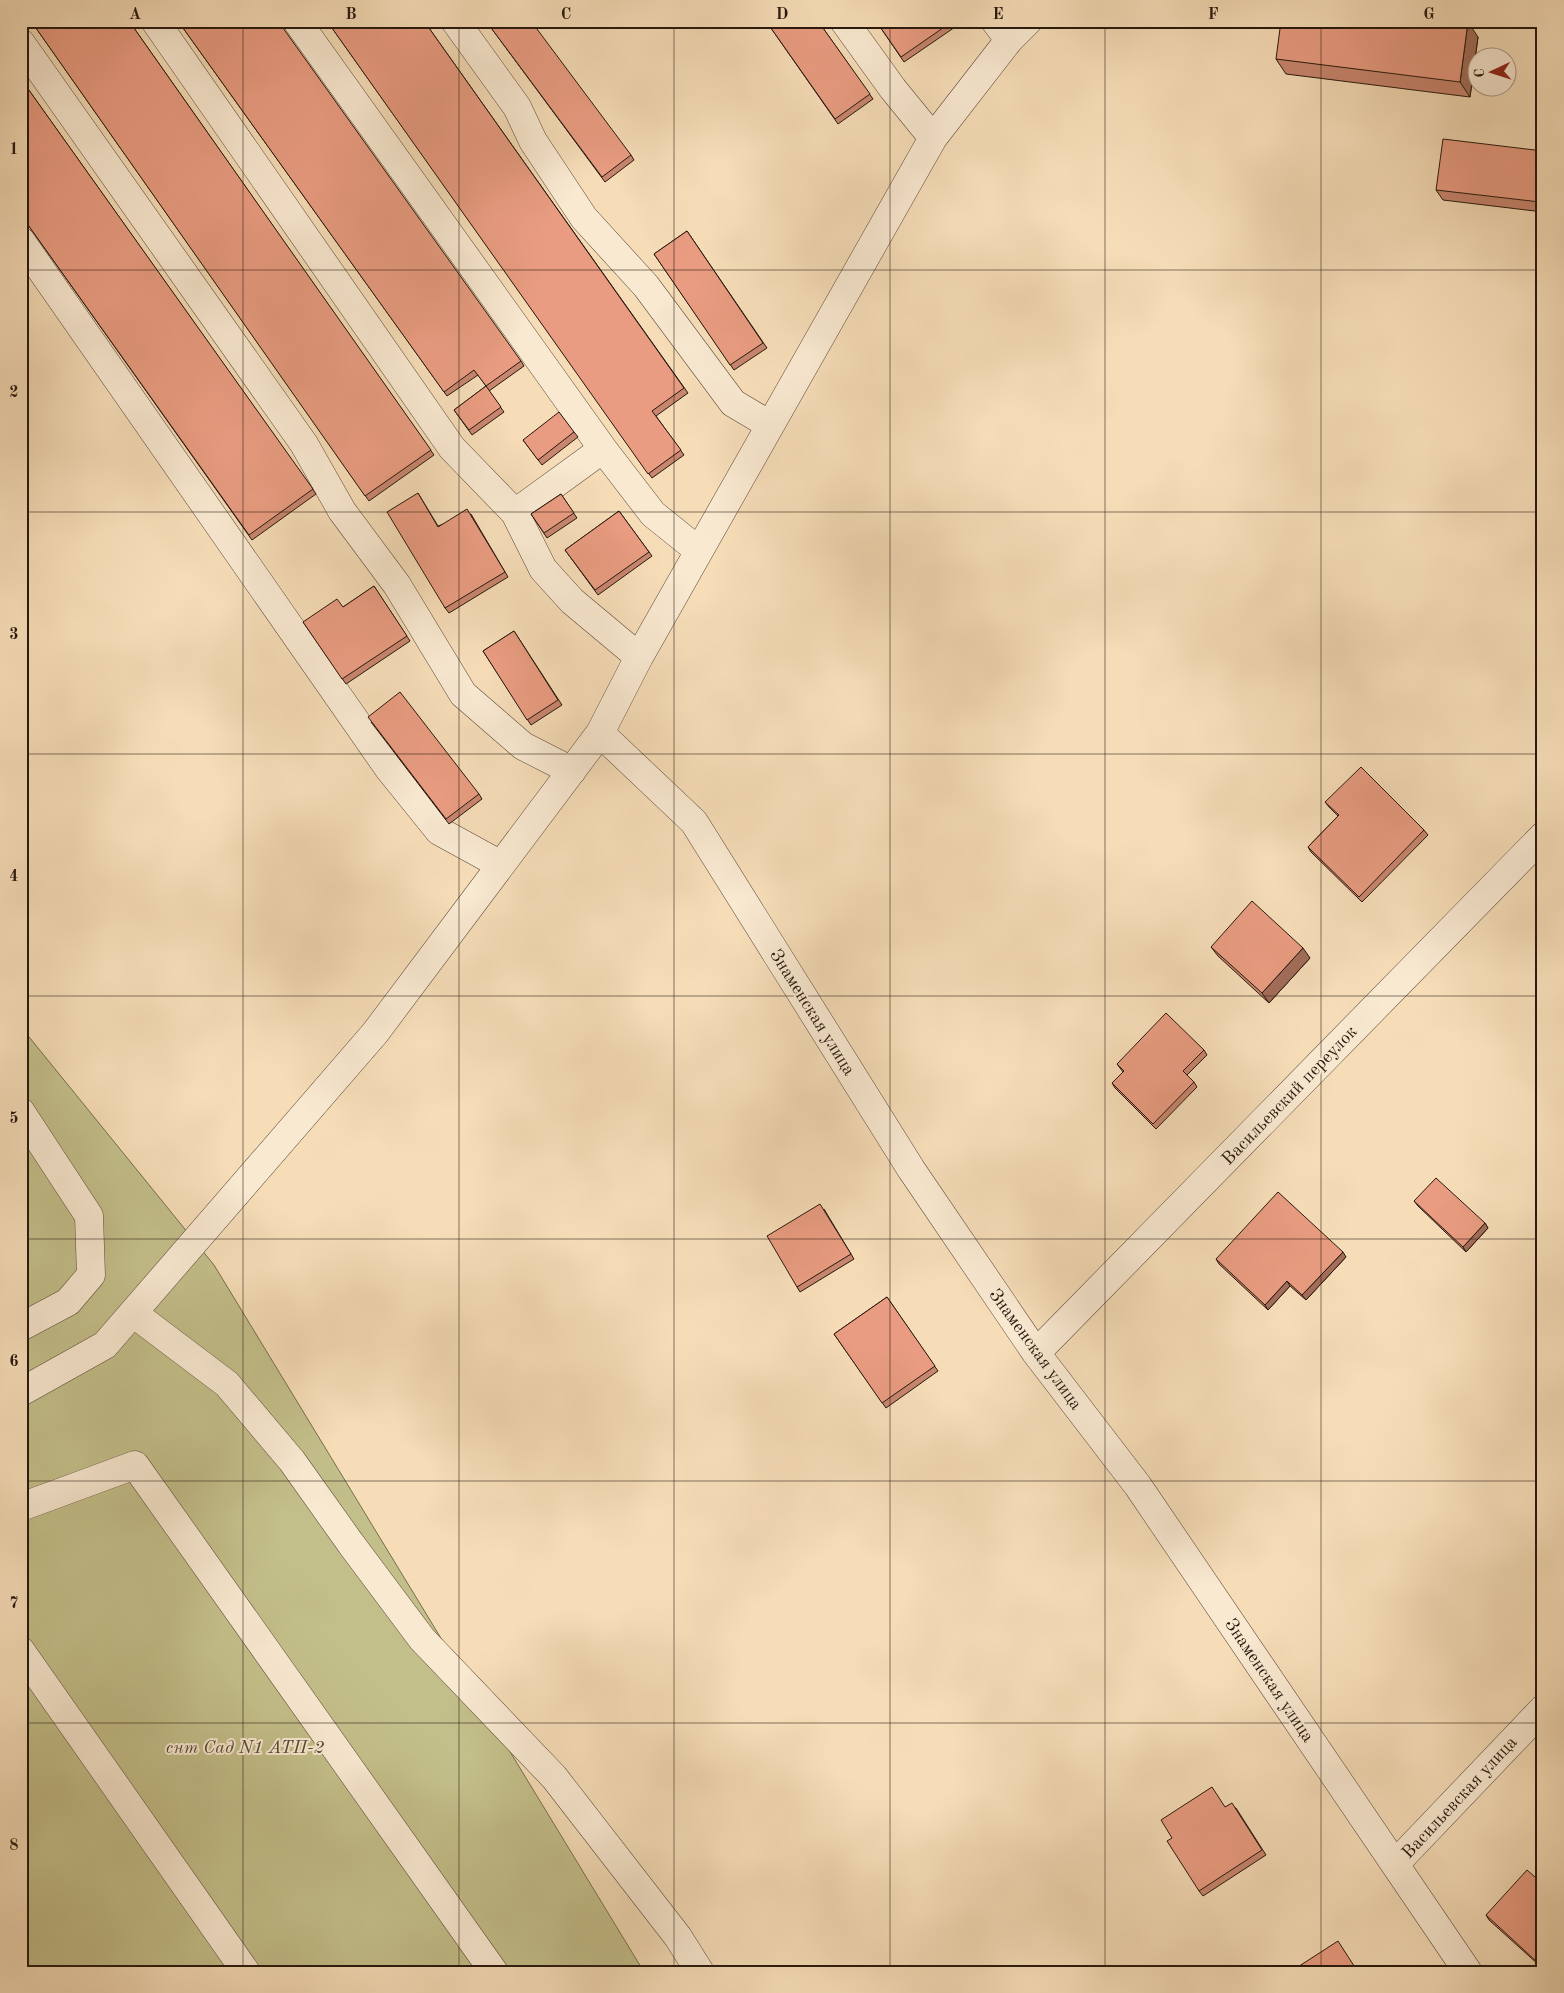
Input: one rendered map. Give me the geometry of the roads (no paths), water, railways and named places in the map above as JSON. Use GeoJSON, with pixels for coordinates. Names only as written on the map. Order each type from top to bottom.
{"type":"FeatureCollection","features":[{"type":"Feature","properties":{"kind":"street"},"geometry":{"type":"LineString","coordinates":[[155,21],[452,448],[515,513],[543,569],[572,601],[638,657]]}},
{"type":"Feature","properties":{"kind":"street"},"geometry":{"type":"LineString","coordinates":[[297,21],[603,450],[653,514],[699,551]]}},
{"type":"Feature","properties":{"kind":"street"},"geometry":{"type":"LineString","coordinates":[[455,21],[517,107],[533,141],[584,218],[646,286],[733,403],[770,425]]}},
{"type":"Feature","properties":{"kind":"street"},"geometry":{"type":"LineString","coordinates":[[844,21],[893,89],[933,138]]}},
{"type":"Feature","properties":{"kind":"street"},"geometry":{"type":"LineString","coordinates":[[21,1392],[105,1345],[375,1034],[600,733],[638,657],[933,138],[1010,27]]}},
{"type":"Feature","properties":{"kind":"street"},"geometry":{"type":"LineString","coordinates":[[21,43],[304,444],[342,511],[397,585],[463,694],[524,746],[572,771]]}},
{"type":"Feature","properties":{"kind":"street"},"geometry":{"type":"LineString","coordinates":[[21,241],[390,769],[439,832],[501,865]]}},
{"type":"Feature","properties":{"kind":"street"},"geometry":{"type":"LineString","coordinates":[[515,513],[603,450]]}},
{"type":"Feature","properties":{"kind":"street","name":"Знаменская улица"},"geometry":{"type":"LineString","coordinates":[[600,733],[694,822],[911,1169],[1036,1353],[1138,1486],[1468,1972]]}},
{"type":"Feature","properties":{"kind":"street","name":"Васильевский переулок"},"geometry":{"type":"LineString","coordinates":[[1036,1353],[1543,836]]}},
{"type":"Feature","properties":{"kind":"street"},"geometry":{"type":"LineString","coordinates":[[21,1112],[89,1216],[91,1275],[68,1302],[21,1327]]}},
{"type":"Feature","properties":{"kind":"street"},"geometry":{"type":"LineString","coordinates":[[133,1313],[227,1384],[292,1461],[422,1639],[554,1777],[678,1937],[700,1972]]}},
{"type":"Feature","properties":{"kind":"street"},"geometry":{"type":"LineString","coordinates":[[21,1507],[134,1464],[494,1972]]}},
{"type":"Feature","properties":{"kind":"street"},"geometry":{"type":"LineString","coordinates":[[21,1651],[246,1972]]}},
{"type":"Feature","properties":{"kind":"street","name":"Васильевская улица"},"geometry":{"type":"LineString","coordinates":[[1395,1864],[1543,1708]]}},
{"type":"Feature","properties":{"kind":"park label","name":"снт Сад N1 АТП-2"},"geometry":{"type":"Point","coordinates":[245,1747]}}]}
